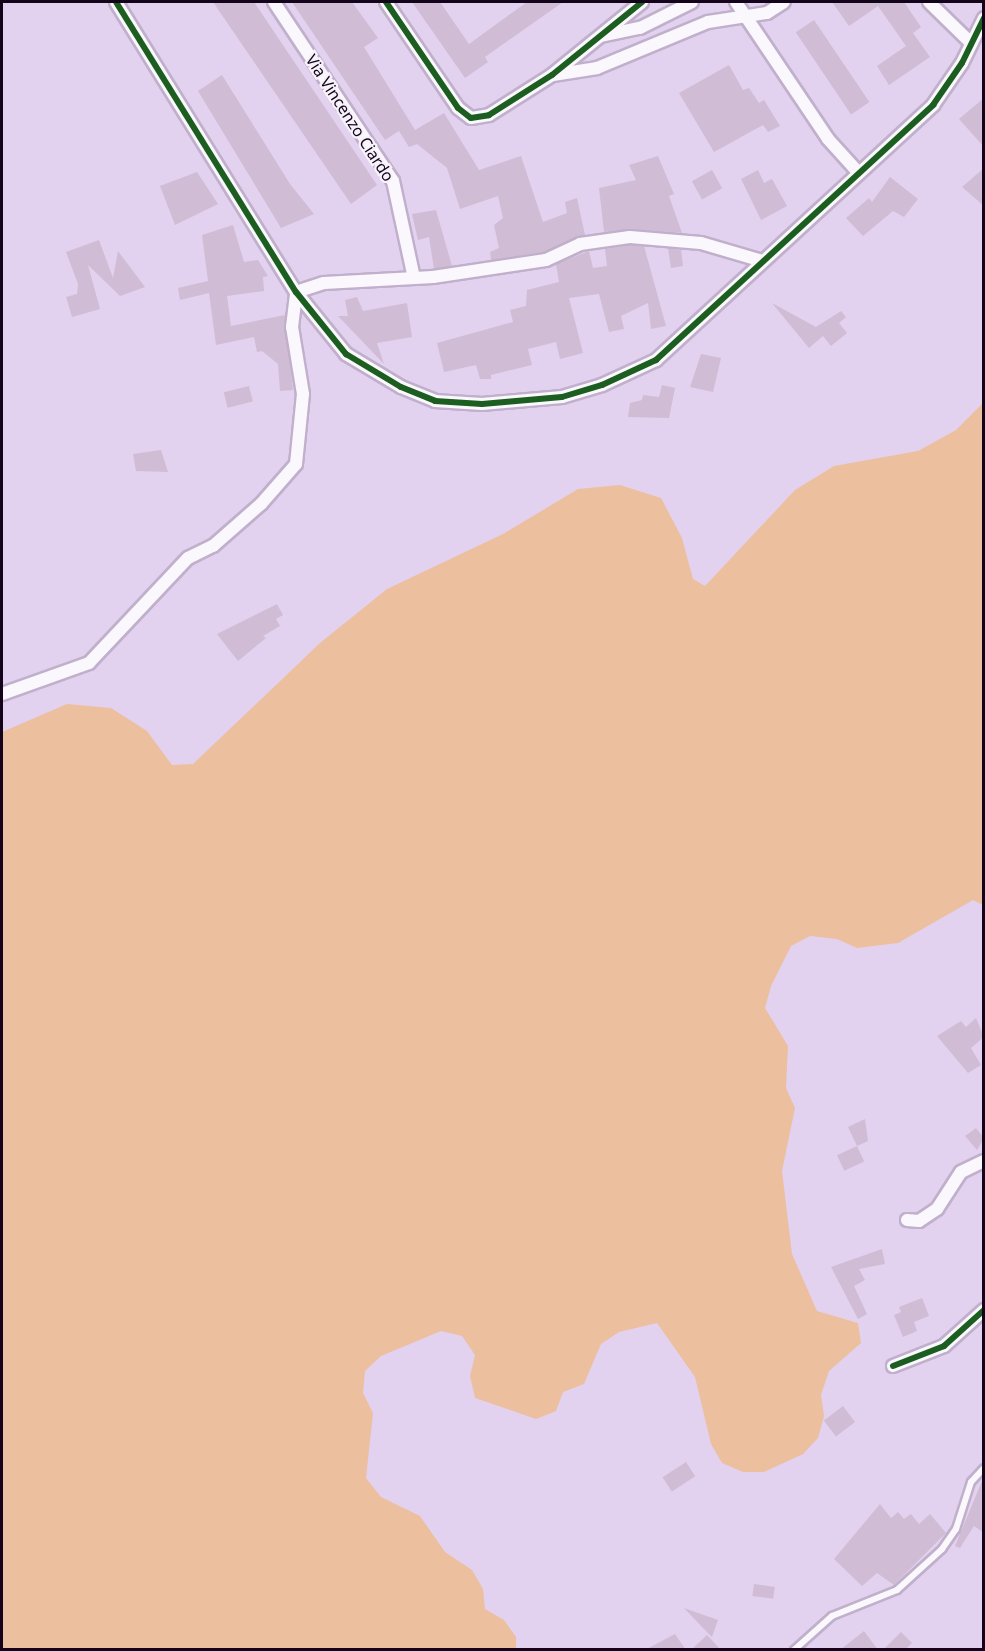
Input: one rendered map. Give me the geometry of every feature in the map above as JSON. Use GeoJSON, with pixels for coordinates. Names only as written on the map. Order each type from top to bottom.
{"type":"FeatureCollection","features":[{"type":"Feature","properties":{"kind":"street"},"geometry":{"type":"LineString","coordinates":[[116,2],[296,292],[346,354],[401,387],[435,401],[526,404],[602,385],[656,360],[857,171],[933,105],[984,18]]}},
{"type":"Feature","properties":{"kind":"street","name":"Via Vincenzo Ciardo"},"geometry":{"type":"LineString","coordinates":[[274,2],[393,181],[414,278]]}},
{"type":"Feature","properties":{"kind":"street"},"geometry":{"type":"LineString","coordinates":[[386,2],[458,108],[471,118],[489,115],[552,75],[642,2]]}},
{"type":"Feature","properties":{"kind":"street"},"geometry":{"type":"LineString","coordinates":[[600,36],[640,28],[690,2]]}},
{"type":"Feature","properties":{"kind":"street"},"geometry":{"type":"LineString","coordinates":[[736,2],[828,139],[857,171]]}},
{"type":"Feature","properties":{"kind":"street"},"geometry":{"type":"LineString","coordinates":[[552,75],[613,62],[708,22],[767,13],[784,2]]}},
{"type":"Feature","properties":{"kind":"street"},"geometry":{"type":"LineString","coordinates":[[929,2],[970,43]]}},
{"type":"Feature","properties":{"kind":"street"},"geometry":{"type":"LineString","coordinates":[[296,292],[324,283],[414,278],[546,260],[580,244],[630,237],[700,243],[762,261]]}},
{"type":"Feature","properties":{"kind":"street"},"geometry":{"type":"LineString","coordinates":[[2,694],[89,663],[188,558],[213,546],[261,504],[296,465],[303,394],[292,327],[296,292]]}},
{"type":"Feature","properties":{"kind":"street"},"geometry":{"type":"LineString","coordinates":[[907,1220],[919,1221],[937,1209],[961,1172],[984,1161]]}},
{"type":"Feature","properties":{"kind":"street"},"geometry":{"type":"LineString","coordinates":[[893,1366],[944,1346],[984,1310]]}},
{"type":"Feature","properties":{"kind":"lane"},"geometry":{"type":"LineString","coordinates":[[794,1650],[832,1616],[897,1590],[942,1549],[956,1529],[970,1482],[984,1468]]}},
{"type":"Feature","properties":{"kind":"shaded area"},"geometry":{"type":"Polygon","coordinates":[[[983,403],[983,905],[973,900],[898,943],[857,948],[837,939],[810,936],[791,946],[771,986],[765,1008],[788,1046],[786,1088],[795,1108],[782,1171],[792,1254],[817,1311],[858,1323],[861,1343],[829,1371],[821,1395],[824,1416],[818,1438],[803,1454],[764,1472],[743,1472],[722,1463],[711,1444],[695,1377],[657,1323],[619,1332],[601,1344],[584,1384],[563,1392],[556,1411],[536,1419],[475,1398],[470,1376],[475,1355],[462,1336],[441,1331],[381,1356],[365,1371],[363,1393],[373,1413],[366,1478],[381,1497],[420,1516],[445,1552],[472,1570],[483,1589],[485,1609],[504,1620],[516,1637],[516,1649],[2,1649],[2,732],[67,704],[111,708],[147,731],[172,765],[193,764],[320,643],[387,589],[503,534],[578,489],[620,485],[661,498],[682,538],[693,579],[705,586],[795,490],[834,466],[918,451],[956,430],[983,403]]]}},
{"type":"Feature","properties":{"kind":"building"},"geometry":{"type":"Polygon","coordinates":[[[213,2],[254,2],[377,185],[351,204],[213,2]]]}},
{"type":"Feature","properties":{"kind":"building"},"geometry":{"type":"Polygon","coordinates":[[[292,2],[352,2],[378,38],[364,47],[415,130],[444,113],[479,170],[521,156],[543,222],[567,213],[565,202],[577,198],[585,235],[544,252],[491,260],[490,252],[499,248],[494,225],[503,218],[498,196],[460,209],[447,168],[417,144],[409,147],[399,131],[385,140],[292,2]]]}},
{"type":"Feature","properties":{"kind":"building"},"geometry":{"type":"Polygon","coordinates":[[[412,2],[440,2],[469,44],[527,2],[563,2],[485,57],[488,62],[465,78],[412,2]]]}},
{"type":"Feature","properties":{"kind":"building"},"geometry":{"type":"Polygon","coordinates":[[[832,2],[904,2],[921,27],[913,33],[930,57],[889,85],[877,66],[906,46],[878,6],[849,26],[832,2]]]}},
{"type":"Feature","properties":{"kind":"building"},"geometry":{"type":"Polygon","coordinates":[[[814,20],[869,102],[851,114],[796,32],[814,20]]]}},
{"type":"Feature","properties":{"kind":"building"},"geometry":{"type":"Polygon","coordinates":[[[729,65],[743,90],[749,88],[759,103],[764,100],[780,126],[768,132],[763,125],[714,152],[679,93],[729,65]]]}},
{"type":"Feature","properties":{"kind":"building"},"geometry":{"type":"Polygon","coordinates":[[[222,75],[290,184],[314,214],[281,228],[198,91],[222,75]]]}},
{"type":"Feature","properties":{"kind":"building"},"geometry":{"type":"Polygon","coordinates":[[[984,98],[984,147],[959,119],[984,98]]]}},
{"type":"Feature","properties":{"kind":"building"},"geometry":{"type":"Polygon","coordinates":[[[658,156],[674,194],[669,196],[682,233],[630,229],[604,232],[599,188],[636,180],[629,165],[658,156]]]}},
{"type":"Feature","properties":{"kind":"building"},"geometry":{"type":"Polygon","coordinates":[[[984,168],[984,206],[962,187],[984,168]]]}},
{"type":"Feature","properties":{"kind":"building"},"geometry":{"type":"Polygon","coordinates":[[[712,170],[722,188],[702,200],[692,181],[712,170]]]}},
{"type":"Feature","properties":{"kind":"building"},"geometry":{"type":"Polygon","coordinates":[[[758,170],[764,183],[772,179],[787,206],[761,220],[741,179],[758,170]]]}},
{"type":"Feature","properties":{"kind":"building"},"geometry":{"type":"Polygon","coordinates":[[[197,172],[218,204],[175,225],[160,186],[197,172]]]}},
{"type":"Feature","properties":{"kind":"building"},"geometry":{"type":"Polygon","coordinates":[[[890,177],[918,199],[904,217],[893,211],[863,236],[846,218],[869,198],[872,202],[890,177]]]}},
{"type":"Feature","properties":{"kind":"building"},"geometry":{"type":"Polygon","coordinates":[[[436,210],[452,266],[434,269],[429,237],[418,240],[412,214],[436,210]]]}},
{"type":"Feature","properties":{"kind":"building"},"geometry":{"type":"Polygon","coordinates":[[[233,225],[244,262],[258,260],[268,276],[263,277],[264,291],[227,296],[231,326],[285,315],[293,390],[280,391],[278,364],[262,351],[257,352],[254,337],[216,345],[209,293],[180,300],[178,288],[208,281],[202,235],[233,225]]]}},
{"type":"Feature","properties":{"kind":"building"},"geometry":{"type":"Polygon","coordinates":[[[99,240],[113,278],[118,251],[145,287],[120,296],[88,265],[100,309],[72,317],[66,297],[77,294],[78,284],[66,252],[99,240]]]}},
{"type":"Feature","properties":{"kind":"building"},"geometry":{"type":"Polygon","coordinates":[[[630,245],[644,246],[666,326],[651,329],[648,303],[621,316],[624,329],[609,332],[599,294],[569,298],[583,353],[560,359],[556,342],[528,349],[532,365],[491,375],[491,379],[480,379],[476,365],[444,372],[437,343],[513,322],[510,310],[526,306],[527,290],[559,282],[556,264],[589,251],[593,268],[607,266],[605,249],[630,245]]]}},
{"type":"Feature","properties":{"kind":"building"},"geometry":{"type":"Polygon","coordinates":[[[668,248],[681,250],[683,266],[671,268],[668,248]]]}},
{"type":"Feature","properties":{"kind":"building"},"geometry":{"type":"Polygon","coordinates":[[[357,297],[363,311],[407,303],[412,337],[377,343],[384,364],[338,316],[348,316],[345,300],[357,297]]]}},
{"type":"Feature","properties":{"kind":"building"},"geometry":{"type":"Polygon","coordinates":[[[772,303],[816,327],[841,311],[846,317],[839,323],[847,333],[831,346],[823,336],[809,348],[772,303]]]}},
{"type":"Feature","properties":{"kind":"building"},"geometry":{"type":"Polygon","coordinates":[[[701,354],[721,358],[713,392],[690,387],[701,354]]]}},
{"type":"Feature","properties":{"kind":"building"},"geometry":{"type":"Polygon","coordinates":[[[662,385],[675,388],[669,418],[628,417],[630,403],[642,400],[643,395],[659,397],[662,385]]]}},
{"type":"Feature","properties":{"kind":"building"},"geometry":{"type":"Polygon","coordinates":[[[249,386],[253,402],[228,408],[224,392],[249,386]]]}},
{"type":"Feature","properties":{"kind":"building"},"geometry":{"type":"Polygon","coordinates":[[[161,450],[168,472],[136,471],[133,454],[161,450]]]}},
{"type":"Feature","properties":{"kind":"building"},"geometry":{"type":"Polygon","coordinates":[[[277,604],[283,615],[276,619],[280,626],[263,636],[266,638],[238,661],[217,634],[277,604]]]}},
{"type":"Feature","properties":{"kind":"building"},"geometry":{"type":"Polygon","coordinates":[[[976,1018],[984,1037],[971,1048],[981,1065],[968,1073],[937,1036],[961,1021],[966,1027],[976,1018]]]}},
{"type":"Feature","properties":{"kind":"building"},"geometry":{"type":"Polygon","coordinates":[[[865,1119],[868,1141],[857,1146],[848,1127],[865,1119]]]}},
{"type":"Feature","properties":{"kind":"building"},"geometry":{"type":"Polygon","coordinates":[[[976,1128],[984,1138],[977,1150],[965,1136],[976,1128]]]}},
{"type":"Feature","properties":{"kind":"building"},"geometry":{"type":"Polygon","coordinates":[[[857,1146],[864,1161],[844,1171],[837,1155],[857,1146]]]}},
{"type":"Feature","properties":{"kind":"building"},"geometry":{"type":"Polygon","coordinates":[[[882,1249],[885,1264],[859,1269],[865,1280],[854,1286],[867,1314],[858,1319],[831,1267],[882,1249]]]}},
{"type":"Feature","properties":{"kind":"building"},"geometry":{"type":"Polygon","coordinates":[[[922,1298],[929,1316],[914,1322],[917,1331],[903,1337],[894,1315],[901,1312],[899,1307],[922,1298]]]}},
{"type":"Feature","properties":{"kind":"building"},"geometry":{"type":"Polygon","coordinates":[[[843,1406],[855,1422],[836,1436],[824,1420],[843,1406]]]}},
{"type":"Feature","properties":{"kind":"building"},"geometry":{"type":"Polygon","coordinates":[[[686,1462],[695,1476],[672,1492],[663,1477],[686,1462]]]}},
{"type":"Feature","properties":{"kind":"building"},"geometry":{"type":"Polygon","coordinates":[[[984,1476],[984,1533],[974,1526],[960,1548],[955,1546],[984,1476]]]}},
{"type":"Feature","properties":{"kind":"building"},"geometry":{"type":"Polygon","coordinates":[[[880,1504],[891,1518],[898,1512],[904,1519],[911,1514],[919,1524],[930,1514],[946,1533],[894,1585],[877,1573],[862,1586],[834,1559],[880,1504]]]}},
{"type":"Feature","properties":{"kind":"building"},"geometry":{"type":"Polygon","coordinates":[[[754,1584],[775,1587],[773,1599],[752,1596],[754,1584]]]}},
{"type":"Feature","properties":{"kind":"building"},"geometry":{"type":"Polygon","coordinates":[[[684,1608],[718,1620],[712,1637],[703,1628],[684,1608]]]}},
{"type":"Feature","properties":{"kind":"building"},"geometry":{"type":"Polygon","coordinates":[[[864,1631],[878,1650],[840,1650],[864,1631]]]}},
{"type":"Feature","properties":{"kind":"building"},"geometry":{"type":"Polygon","coordinates":[[[901,1632],[912,1643],[905,1650],[883,1650],[901,1632]]]}},
{"type":"Feature","properties":{"kind":"building"},"geometry":{"type":"Polygon","coordinates":[[[675,1634],[686,1650],[645,1650],[675,1634]]]}},
{"type":"Feature","properties":{"kind":"building"},"geometry":{"type":"Polygon","coordinates":[[[707,1635],[721,1650],[691,1650],[707,1635]]]}},
{"type":"Feature","properties":{"kind":"cycle path"},"geometry":{"type":"LineString","coordinates":[[116,2],[296,292],[346,354],[401,387],[435,401],[482,404],[562,397],[602,385],[656,360],[933,105],[962,63],[984,18]]}},
{"type":"Feature","properties":{"kind":"cycle path"},"geometry":{"type":"LineString","coordinates":[[386,2],[458,108],[471,118],[489,115],[552,75],[642,2]]}},
{"type":"Feature","properties":{"kind":"cycle path"},"geometry":{"type":"LineString","coordinates":[[893,1366],[944,1346],[984,1310]]}}]}
